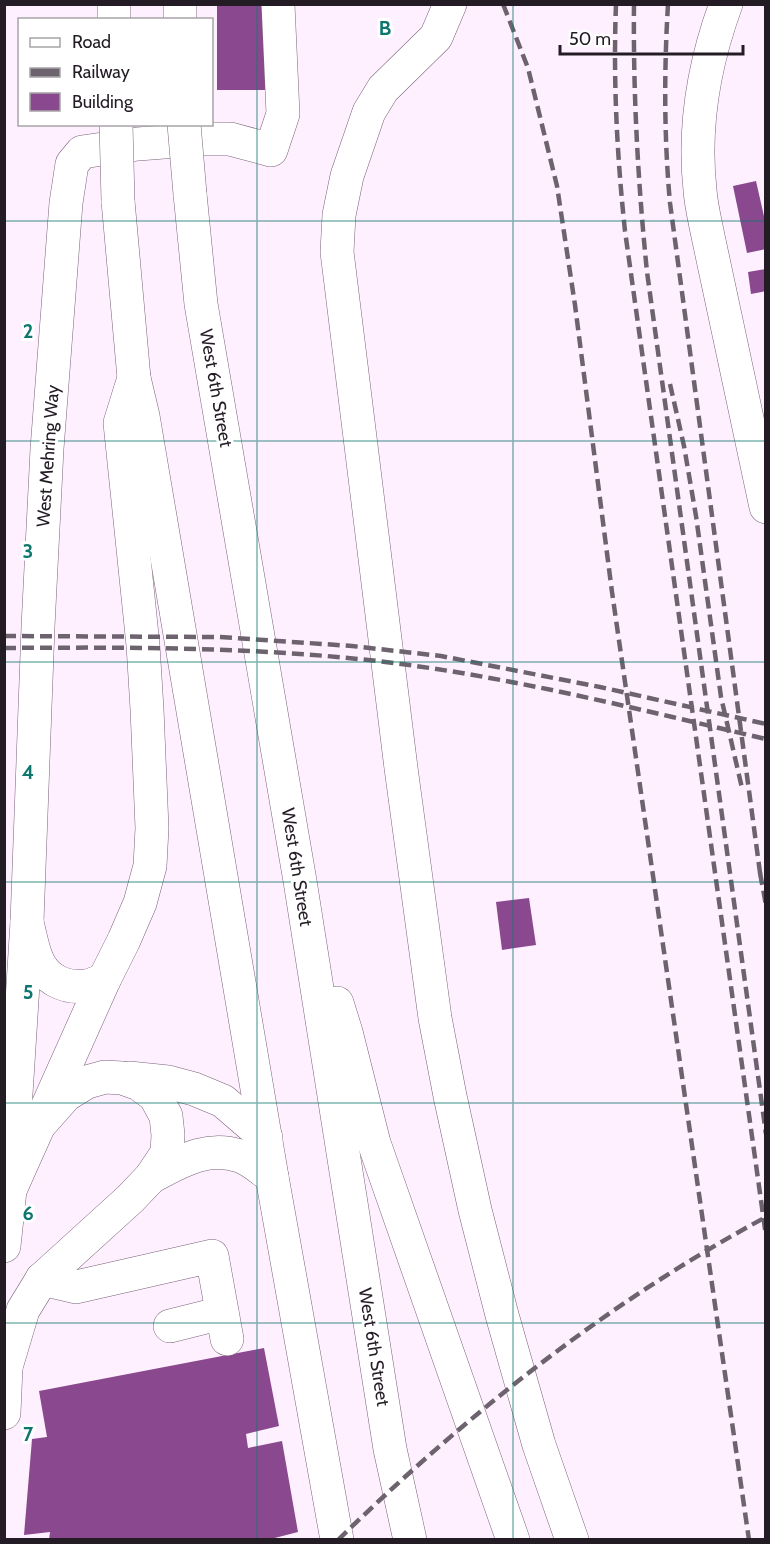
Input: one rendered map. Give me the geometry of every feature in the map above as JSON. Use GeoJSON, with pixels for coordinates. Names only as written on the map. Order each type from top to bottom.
{"type":"FeatureCollection","features":[{"type":"Feature","properties":{"kind":"main road","name":"West Mehring Way"},"geometry":{"type":"LineString","coordinates":[[4,1245],[10,1190],[27,922],[47,449],[66,203],[72,164],[82,152],[138,144],[202,139],[230,139],[271,150],[283,114],[278,4]]}},
{"type":"Feature","properties":{"kind":"main road"},"geometry":{"type":"LineString","coordinates":[[450,4],[435,37],[383,89],[369,112],[347,176],[339,215],[337,252],[400,761],[437,1029],[475,1210],[497,1294],[539,1445],[572,1539]]}},
{"type":"Feature","properties":{"kind":"main road"},"geometry":{"type":"LineString","coordinates":[[726,4],[704,80],[697,138],[698,173],[708,236],[765,507]]}},
{"type":"Feature","properties":{"kind":"main road"},"geometry":{"type":"LineString","coordinates":[[116,126],[118,201],[134,378],[143,416],[272,1177],[337,1539]]}},
{"type":"Feature","properties":{"kind":"main road","name":"West 6th Street"},"geometry":{"type":"LineString","coordinates":[[184,126],[201,304],[300,881],[390,1449],[410,1539]]}},
{"type":"Feature","properties":{"kind":"main road"},"geometry":{"type":"LineString","coordinates":[[10,1190],[140,903],[150,866],[152,828],[143,645],[120,423],[134,378]]}},
{"type":"Feature","properties":{"kind":"main road"},"geometry":{"type":"LineString","coordinates":[[300,881],[346,1032],[374,1143],[513,1539]]}},
{"type":"Feature","properties":{"kind":"main road"},"geometry":{"type":"LineString","coordinates":[[27,922],[37,958],[44,971],[54,980],[73,987],[88,986],[104,980]]}},
{"type":"Feature","properties":{"kind":"main road"},"geometry":{"type":"LineString","coordinates":[[37,1127],[66,1095],[87,1082],[105,1077],[168,1082],[194,1089],[223,1101],[266,1138]]}},
{"type":"Feature","properties":{"kind":"main road"},"geometry":{"type":"LineString","coordinates":[[4,1413],[5,1355],[23,1310],[42,1279],[130,1199],[151,1177],[167,1153],[166,1116],[155,1096],[139,1084],[122,1078]]}},
{"type":"Feature","properties":{"kind":"main road"},"geometry":{"type":"LineString","coordinates":[[151,1177],[188,1158],[203,1154],[223,1153],[243,1157],[272,1177]]}},
{"type":"Feature","properties":{"kind":"main road"},"geometry":{"type":"LineString","coordinates":[[42,1279],[75,1287],[212,1256],[225,1326],[170,1326]]}},
{"type":"Feature","properties":{"kind":"building"},"geometry":{"type":"Polygon","coordinates":[[[217,4],[266,4],[266,90],[217,90],[217,4]]]}},
{"type":"Feature","properties":{"kind":"building"},"geometry":{"type":"Polygon","coordinates":[[[756,181],[766,225],[766,249],[747,253],[733,186],[756,181]]]}},
{"type":"Feature","properties":{"kind":"building"},"geometry":{"type":"Polygon","coordinates":[[[766,269],[766,291],[751,294],[748,272],[766,269]]]}},
{"type":"Feature","properties":{"kind":"building"},"geometry":{"type":"Polygon","coordinates":[[[529,898],[536,945],[502,950],[496,902],[529,898]]]}},
{"type":"Feature","properties":{"kind":"building"},"geometry":{"type":"Polygon","coordinates":[[[264,1348],[279,1426],[246,1434],[248,1448],[282,1441],[298,1532],[267,1540],[49,1540],[50,1532],[24,1535],[32,1439],[47,1437],[39,1391],[264,1348]]]}},
{"type":"Feature","properties":{"kind":"railway"},"geometry":{"type":"LineString","coordinates":[[503,4],[528,68],[557,186],[575,305],[612,592],[749,1540]]}},
{"type":"Feature","properties":{"kind":"railway"},"geometry":{"type":"LineString","coordinates":[[616,4],[616,118],[625,231],[766,1236]]}},
{"type":"Feature","properties":{"kind":"railway"},"geometry":{"type":"LineString","coordinates":[[634,4],[637,138],[647,272],[766,1134]]}},
{"type":"Feature","properties":{"kind":"railway"},"geometry":{"type":"LineString","coordinates":[[668,4],[665,104],[670,203],[761,880]]}},
{"type":"Feature","properties":{"kind":"railway"},"geometry":{"type":"LineString","coordinates":[[670,384],[696,516],[721,697],[742,788]]}},
{"type":"Feature","properties":{"kind":"railway"},"geometry":{"type":"LineString","coordinates":[[4,636],[220,637],[352,646],[441,656],[600,687],[766,724]]}},
{"type":"Feature","properties":{"kind":"railway"},"geometry":{"type":"LineString","coordinates":[[4,648],[238,650],[377,661],[524,684],[766,739]]}},
{"type":"Feature","properties":{"kind":"railway"},"geometry":{"type":"LineString","coordinates":[[760,873],[766,905]]}},
{"type":"Feature","properties":{"kind":"railway"},"geometry":{"type":"LineString","coordinates":[[338,1540],[437,1449],[541,1364],[650,1286],[707,1250],[766,1217]]}}]}
